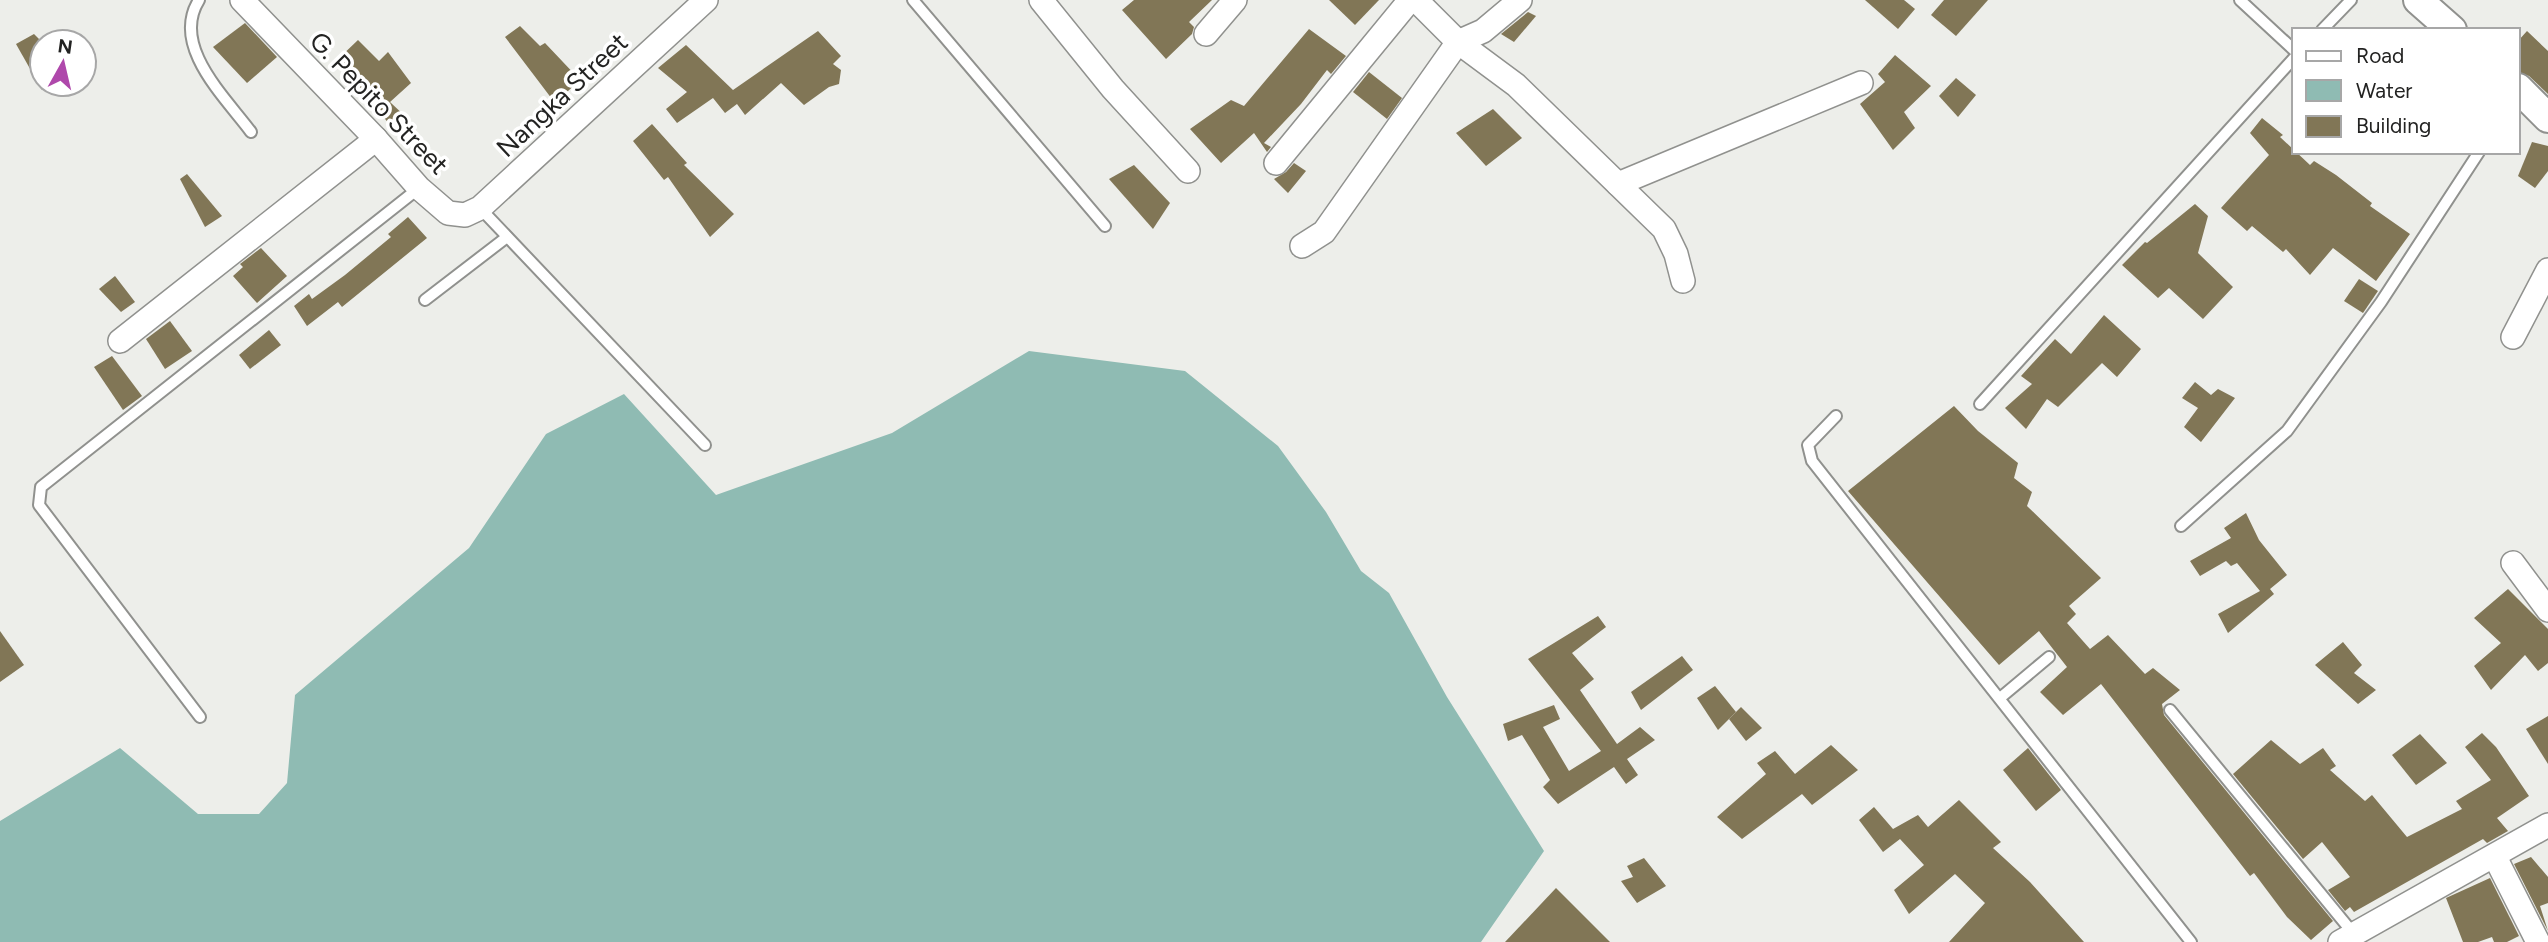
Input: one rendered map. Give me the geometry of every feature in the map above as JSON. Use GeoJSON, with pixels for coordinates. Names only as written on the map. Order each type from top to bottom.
{"type":"FeatureCollection","features":[{"type":"Feature","properties":{"kind":"street","name":"G. Pepito Street"},"geometry":{"type":"LineString","coordinates":[[242,0],[376,139],[419,188],[448,213],[466,215],[480,208]]}},
{"type":"Feature","properties":{"kind":"street","name":"Nangka Street"},"geometry":{"type":"LineString","coordinates":[[480,208],[706,0]]}},
{"type":"Feature","properties":{"kind":"street"},"geometry":{"type":"LineString","coordinates":[[1041,0],[1113,89],[1188,171]]}},
{"type":"Feature","properties":{"kind":"street"},"geometry":{"type":"LineString","coordinates":[[1206,34],[1235,0]]}},
{"type":"Feature","properties":{"kind":"street"},"geometry":{"type":"LineString","coordinates":[[1276,163],[1410,0]]}},
{"type":"Feature","properties":{"kind":"street"},"geometry":{"type":"LineString","coordinates":[[1416,0],[1458,42],[1516,85],[1664,229],[1676,254],[1684,281]]}},
{"type":"Feature","properties":{"kind":"street"},"geometry":{"type":"LineString","coordinates":[[1302,246],[1324,232],[1458,42],[1483,31],[1520,0]]}},
{"type":"Feature","properties":{"kind":"street"},"geometry":{"type":"LineString","coordinates":[[2418,0],[2450,28]]}},
{"type":"Feature","properties":{"kind":"street"},"geometry":{"type":"LineString","coordinates":[[1618,184],[1861,83]]}},
{"type":"Feature","properties":{"kind":"street"},"geometry":{"type":"LineString","coordinates":[[2520,91],[2548,118]]}},
{"type":"Feature","properties":{"kind":"street"},"geometry":{"type":"LineString","coordinates":[[120,341],[376,139]]}},
{"type":"Feature","properties":{"kind":"street"},"geometry":{"type":"LineString","coordinates":[[2512,337],[2548,270]]}},
{"type":"Feature","properties":{"kind":"street"},"geometry":{"type":"LineString","coordinates":[[2513,563],[2548,610]]}},
{"type":"Feature","properties":{"kind":"street"},"geometry":{"type":"LineString","coordinates":[[2346,938],[2496,856],[2546,832]]}},
{"type":"Feature","properties":{"kind":"street"},"geometry":{"type":"LineString","coordinates":[[2496,856],[2538,942]]}},
{"type":"Feature","properties":{"kind":"lane"},"geometry":{"type":"LineString","coordinates":[[199,0],[191,29],[199,63],[251,132]]}},
{"type":"Feature","properties":{"kind":"lane"},"geometry":{"type":"LineString","coordinates":[[913,0],[1105,226]]}},
{"type":"Feature","properties":{"kind":"lane"},"geometry":{"type":"LineString","coordinates":[[2240,0],[2292,48]]}},
{"type":"Feature","properties":{"kind":"lane"},"geometry":{"type":"LineString","coordinates":[[2324,28],[2351,0]]}},
{"type":"Feature","properties":{"kind":"lane"},"geometry":{"type":"LineString","coordinates":[[1980,404],[2292,60]]}},
{"type":"Feature","properties":{"kind":"lane"},"geometry":{"type":"LineString","coordinates":[[2181,526],[2287,431],[2381,302],[2478,154]]}},
{"type":"Feature","properties":{"kind":"lane"},"geometry":{"type":"LineString","coordinates":[[200,717],[40,505],[38,493],[41,487],[419,188]]}},
{"type":"Feature","properties":{"kind":"lane"},"geometry":{"type":"LineString","coordinates":[[480,208],[705,445]]}},
{"type":"Feature","properties":{"kind":"lane"},"geometry":{"type":"LineString","coordinates":[[425,300],[507,237]]}},
{"type":"Feature","properties":{"kind":"lane"},"geometry":{"type":"LineString","coordinates":[[1836,416],[1808,445],[1809,456],[2191,942]]}},
{"type":"Feature","properties":{"kind":"lane"},"geometry":{"type":"LineString","coordinates":[[2000,698],[2049,657]]}},
{"type":"Feature","properties":{"kind":"lane"},"geometry":{"type":"LineString","coordinates":[[2170,710],[2346,938]]}},
{"type":"Feature","properties":{"kind":"water"},"geometry":{"type":"Polygon","coordinates":[[[1029,351],[1185,371],[1278,446],[1326,512],[1361,571],[1389,593],[1447,697],[1544,851],[1481,942],[0,942],[0,821],[120,748],[198,814],[259,814],[287,783],[295,695],[469,548],[546,434],[624,394],[716,495],[892,433],[1029,351]]]}},
{"type":"Feature","properties":{"kind":"building"},"geometry":{"type":"Polygon","coordinates":[[[1134,0],[1212,0],[1189,22],[1194,27],[1192,34],[1166,59],[1122,10],[1134,0]]]}},
{"type":"Feature","properties":{"kind":"building"},"geometry":{"type":"Polygon","coordinates":[[[1329,0],[1379,0],[1355,25],[1329,0]]]}},
{"type":"Feature","properties":{"kind":"building"},"geometry":{"type":"Polygon","coordinates":[[[1865,0],[1904,0],[1915,9],[1898,29],[1865,0]]]}},
{"type":"Feature","properties":{"kind":"building"},"geometry":{"type":"Polygon","coordinates":[[[1944,0],[1988,0],[1956,36],[1931,15],[1944,0]]]}},
{"type":"Feature","properties":{"kind":"building"},"geometry":{"type":"Polygon","coordinates":[[[1528,12],[1536,16],[1514,42],[1501,34],[1528,12]]]}},
{"type":"Feature","properties":{"kind":"building"},"geometry":{"type":"Polygon","coordinates":[[[245,23],[277,57],[247,83],[213,47],[245,23]]]}},
{"type":"Feature","properties":{"kind":"building"},"geometry":{"type":"Polygon","coordinates":[[[520,26],[540,46],[545,43],[580,80],[555,103],[505,37],[520,26]]]}},
{"type":"Feature","properties":{"kind":"building"},"geometry":{"type":"Polygon","coordinates":[[[1309,29],[1346,56],[1331,74],[1327,70],[1301,104],[1264,143],[1271,147],[1267,152],[1254,133],[1221,163],[1190,129],[1231,100],[1244,106],[1309,29]]]}},
{"type":"Feature","properties":{"kind":"building"},"geometry":{"type":"Polygon","coordinates":[[[818,31],[841,56],[833,64],[841,70],[839,84],[829,87],[804,105],[781,83],[745,115],[737,104],[725,113],[713,98],[677,123],[666,109],[687,92],[658,68],[686,45],[733,90],[818,31]]]}},
{"type":"Feature","properties":{"kind":"building"},"geometry":{"type":"Polygon","coordinates":[[[2527,31],[2548,51],[2548,94],[2529,76],[2520,73],[2520,39],[2527,31]]]}},
{"type":"Feature","properties":{"kind":"building"},"geometry":{"type":"Polygon","coordinates":[[[28,37],[28,65],[16,44],[28,37]]]}},
{"type":"Feature","properties":{"kind":"building"},"geometry":{"type":"Polygon","coordinates":[[[358,40],[379,61],[388,52],[411,83],[390,102],[407,118],[393,129],[356,82],[335,62],[358,40]]]}},
{"type":"Feature","properties":{"kind":"building"},"geometry":{"type":"Polygon","coordinates":[[[1895,55],[1931,86],[1904,112],[1915,128],[1893,150],[1860,104],[1885,82],[1878,74],[1895,55]]]}},
{"type":"Feature","properties":{"kind":"building"},"geometry":{"type":"Polygon","coordinates":[[[1369,72],[1402,98],[1387,119],[1353,92],[1369,72]]]}},
{"type":"Feature","properties":{"kind":"building"},"geometry":{"type":"Polygon","coordinates":[[[1956,78],[1976,95],[1958,117],[1939,96],[1956,78]]]}},
{"type":"Feature","properties":{"kind":"building"},"geometry":{"type":"Polygon","coordinates":[[[1493,109],[1522,138],[1486,166],[1456,133],[1493,109]]]}},
{"type":"Feature","properties":{"kind":"building"},"geometry":{"type":"Polygon","coordinates":[[[2262,118],[2283,135],[2280,137],[2292,148],[2292,154],[2298,154],[2310,165],[2314,161],[2336,175],[2372,203],[2370,206],[2410,234],[2376,281],[2333,248],[2310,275],[2286,249],[2283,252],[2252,226],[2247,231],[2221,208],[2269,155],[2250,133],[2262,118]]]}},
{"type":"Feature","properties":{"kind":"building"},"geometry":{"type":"Polygon","coordinates":[[[652,124],[687,163],[684,165],[734,214],[710,237],[668,177],[664,180],[633,141],[652,124]]]}},
{"type":"Feature","properties":{"kind":"building"},"geometry":{"type":"Polygon","coordinates":[[[2532,142],[2548,146],[2548,171],[2535,188],[2518,176],[2532,142]]]}},
{"type":"Feature","properties":{"kind":"building"},"geometry":{"type":"Polygon","coordinates":[[[1294,163],[1306,171],[1288,193],[1274,179],[1294,163]]]}},
{"type":"Feature","properties":{"kind":"building"},"geometry":{"type":"Polygon","coordinates":[[[1134,165],[1170,203],[1153,229],[1109,179],[1134,165]]]}},
{"type":"Feature","properties":{"kind":"building"},"geometry":{"type":"Polygon","coordinates":[[[187,174],[222,216],[205,227],[180,179],[187,174]]]}},
{"type":"Feature","properties":{"kind":"building"},"geometry":{"type":"Polygon","coordinates":[[[2195,204],[2208,216],[2198,253],[2233,287],[2203,319],[2169,288],[2158,298],[2122,265],[2145,242],[2195,204]]]}},
{"type":"Feature","properties":{"kind":"building"},"geometry":{"type":"Polygon","coordinates":[[[408,217],[427,238],[342,307],[338,302],[307,326],[294,306],[309,294],[312,299],[345,275],[391,237],[388,234],[408,217]]]}},
{"type":"Feature","properties":{"kind":"building"},"geometry":{"type":"Polygon","coordinates":[[[261,248],[287,276],[257,303],[233,276],[243,267],[240,264],[261,248]]]}},
{"type":"Feature","properties":{"kind":"building"},"geometry":{"type":"Polygon","coordinates":[[[115,276],[135,302],[121,312],[99,289],[115,276]]]}},
{"type":"Feature","properties":{"kind":"building"},"geometry":{"type":"Polygon","coordinates":[[[2359,279],[2378,291],[2363,313],[2344,301],[2359,279]]]}},
{"type":"Feature","properties":{"kind":"building"},"geometry":{"type":"Polygon","coordinates":[[[2104,315],[2141,349],[2117,377],[2102,363],[2058,407],[2047,399],[2026,429],[2005,408],[2032,384],[2021,376],[2055,339],[2071,354],[2104,315]]]}},
{"type":"Feature","properties":{"kind":"building"},"geometry":{"type":"Polygon","coordinates":[[[170,321],[192,351],[165,369],[146,339],[170,321]]]}},
{"type":"Feature","properties":{"kind":"building"},"geometry":{"type":"Polygon","coordinates":[[[269,330],[281,345],[250,369],[239,355],[269,330]]]}},
{"type":"Feature","properties":{"kind":"building"},"geometry":{"type":"Polygon","coordinates":[[[112,356],[142,396],[123,410],[94,367],[112,356]]]}},
{"type":"Feature","properties":{"kind":"building"},"geometry":{"type":"Polygon","coordinates":[[[2195,382],[2211,395],[2218,389],[2235,398],[2201,442],[2184,427],[2198,408],[2182,398],[2195,382]]]}},
{"type":"Feature","properties":{"kind":"building"},"geometry":{"type":"Polygon","coordinates":[[[1954,406],[1978,431],[2018,463],[2014,478],[2032,492],[2027,506],[2101,578],[2069,606],[2076,614],[2067,623],[2090,649],[2108,635],[2145,674],[2153,668],[2180,690],[2162,704],[2164,715],[2333,921],[2311,940],[2287,917],[2254,873],[2250,876],[2101,684],[2063,715],[2040,692],[2067,667],[2039,631],[1999,665],[1848,491],[1954,406]]]}},
{"type":"Feature","properties":{"kind":"building"},"geometry":{"type":"Polygon","coordinates":[[[2246,513],[2259,540],[2287,575],[2270,589],[2274,594],[2228,633],[2218,614],[2260,591],[2237,563],[2231,566],[2226,561],[2200,576],[2190,561],[2231,538],[2224,528],[2246,513]]]}},
{"type":"Feature","properties":{"kind":"building"},"geometry":{"type":"Polygon","coordinates":[[[2508,589],[2548,629],[2548,663],[2538,671],[2525,655],[2491,690],[2474,666],[2501,643],[2474,618],[2508,589]]]}},
{"type":"Feature","properties":{"kind":"building"},"geometry":{"type":"Polygon","coordinates":[[[1598,616],[1606,627],[1572,653],[1594,679],[1580,690],[1617,744],[1640,727],[1655,740],[1627,759],[1638,775],[1626,784],[1614,767],[1558,804],[1543,787],[1550,780],[1522,735],[1508,741],[1503,724],[1554,705],[1560,719],[1543,727],[1569,771],[1601,751],[1528,659],[1598,616]]]}},
{"type":"Feature","properties":{"kind":"building"},"geometry":{"type":"Polygon","coordinates":[[[0,631],[24,665],[0,682],[0,631]]]}},
{"type":"Feature","properties":{"kind":"building"},"geometry":{"type":"Polygon","coordinates":[[[2343,642],[2362,665],[2354,673],[2376,690],[2358,704],[2315,665],[2343,642]]]}},
{"type":"Feature","properties":{"kind":"building"},"geometry":{"type":"Polygon","coordinates":[[[1682,656],[1693,670],[1641,710],[1631,692],[1682,656]]]}},
{"type":"Feature","properties":{"kind":"building"},"geometry":{"type":"Polygon","coordinates":[[[1715,686],[1736,712],[1718,730],[1697,698],[1715,686]]]}},
{"type":"Feature","properties":{"kind":"building"},"geometry":{"type":"Polygon","coordinates":[[[1741,707],[1762,728],[1746,741],[1729,719],[1741,707]]]}},
{"type":"Feature","properties":{"kind":"building"},"geometry":{"type":"Polygon","coordinates":[[[2548,716],[2548,764],[2526,729],[2548,716]]]}},
{"type":"Feature","properties":{"kind":"building"},"geometry":{"type":"Polygon","coordinates":[[[2482,733],[2496,747],[2529,796],[2497,818],[2508,831],[2487,843],[2483,839],[2354,912],[2350,907],[2345,911],[2328,890],[2350,877],[2322,842],[2303,859],[2233,774],[2271,740],[2300,764],[2323,748],[2336,766],[2330,770],[2365,801],[2372,795],[2407,837],[2462,809],[2456,801],[2491,780],[2465,747],[2482,733]]]}},
{"type":"Feature","properties":{"kind":"building"},"geometry":{"type":"Polygon","coordinates":[[[2420,734],[2447,763],[2416,785],[2392,755],[2420,734]]]}},
{"type":"Feature","properties":{"kind":"building"},"geometry":{"type":"Polygon","coordinates":[[[1831,745],[1858,770],[1812,805],[1802,794],[1742,839],[1717,817],[1766,774],[1757,763],[1775,751],[1795,774],[1831,745]]]}},
{"type":"Feature","properties":{"kind":"building"},"geometry":{"type":"Polygon","coordinates":[[[2028,748],[2061,790],[2036,811],[2003,770],[2028,748]]]}},
{"type":"Feature","properties":{"kind":"building"},"geometry":{"type":"Polygon","coordinates":[[[1959,800],[2001,842],[1993,848],[2030,882],[2084,942],[1949,942],[1985,903],[1955,874],[1909,914],[1894,890],[1924,865],[1900,839],[1883,852],[1859,820],[1874,807],[1893,829],[1918,815],[1928,827],[1959,800]]]}},
{"type":"Feature","properties":{"kind":"building"},"geometry":{"type":"Polygon","coordinates":[[[2531,857],[2548,877],[2548,903],[2540,906],[2548,931],[2514,864],[2531,857]]]}},
{"type":"Feature","properties":{"kind":"building"},"geometry":{"type":"Polygon","coordinates":[[[1644,858],[1666,886],[1637,903],[1621,881],[1633,877],[1627,866],[1644,858]]]}},
{"type":"Feature","properties":{"kind":"building"},"geometry":{"type":"Polygon","coordinates":[[[2490,878],[2519,936],[2507,942],[2494,942],[2492,937],[2478,942],[2463,942],[2446,898],[2490,878]]]}},
{"type":"Feature","properties":{"kind":"building"},"geometry":{"type":"Polygon","coordinates":[[[1556,888],[1610,942],[1505,942],[1556,888]]]}}]}
